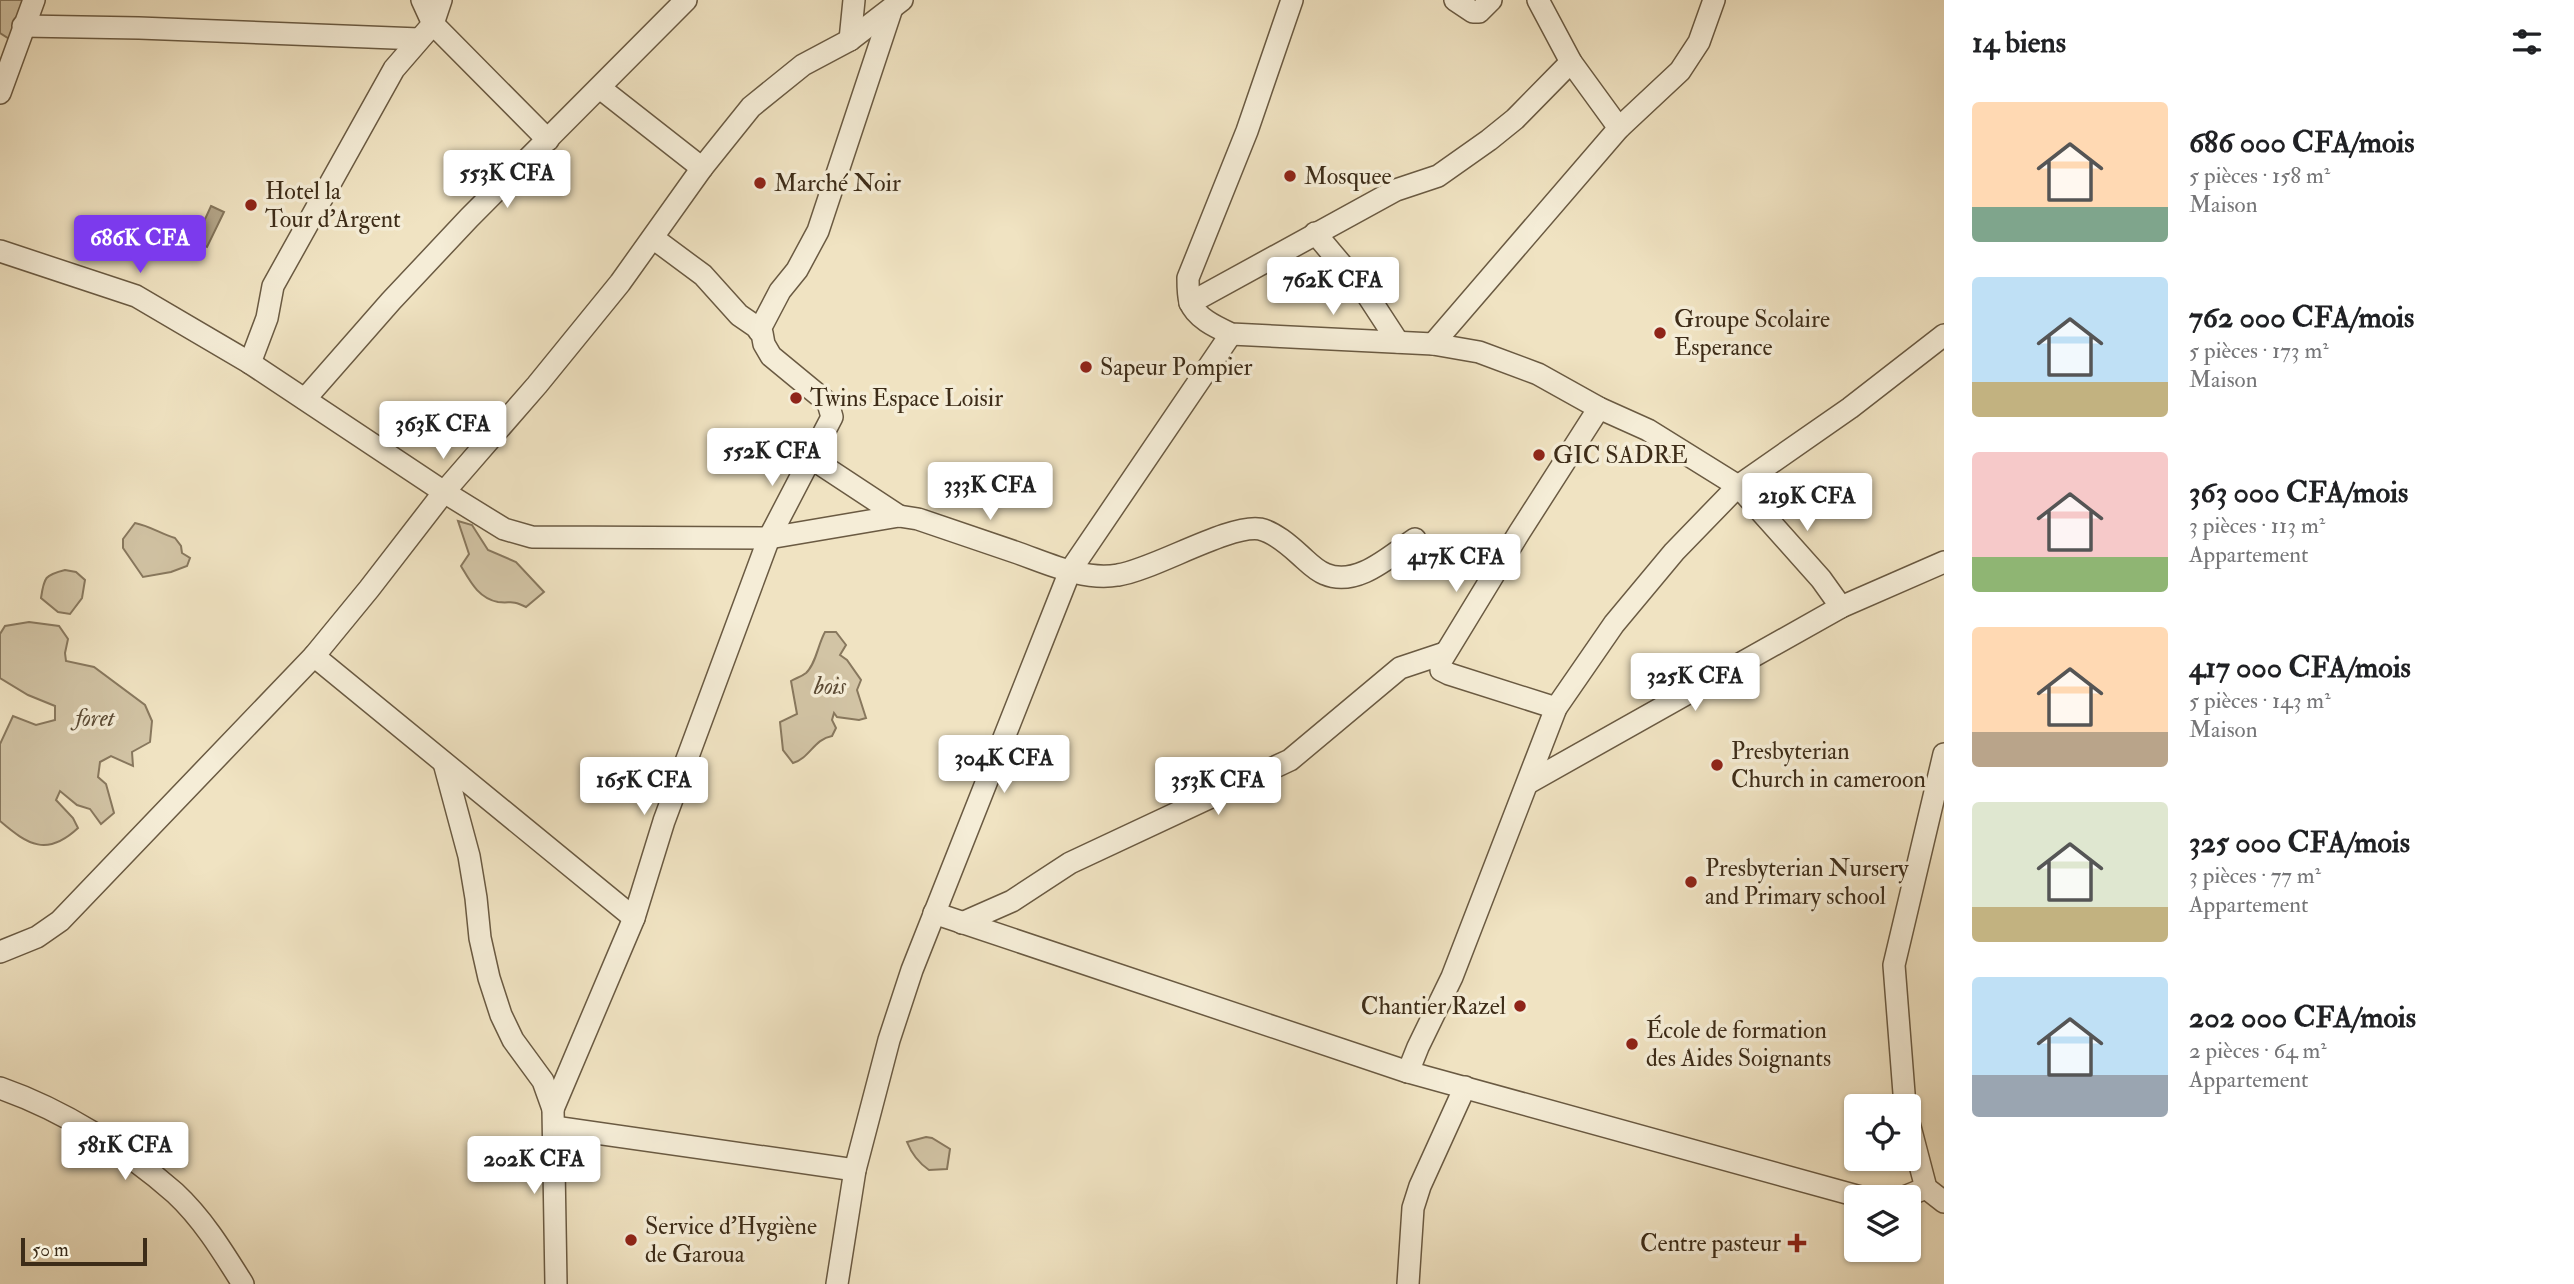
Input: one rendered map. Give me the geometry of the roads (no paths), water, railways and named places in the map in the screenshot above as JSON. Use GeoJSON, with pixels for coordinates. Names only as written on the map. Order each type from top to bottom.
{"type":"FeatureCollection","features":[{"type":"Feature","properties":{"kind":"street"},"geometry":{"type":"LineString","coordinates":[[3,78],[34,0]]}},
{"type":"Feature","properties":{"kind":"street"},"geometry":{"type":"LineString","coordinates":[[422,0],[426,31],[548,140]]}},
{"type":"Feature","properties":{"kind":"street"},"geometry":{"type":"LineString","coordinates":[[250,363],[267,318],[273,286],[394,69],[426,31],[442,0]]}},
{"type":"Feature","properties":{"kind":"street"},"geometry":{"type":"LineString","coordinates":[[305,399],[443,246],[686,0]]}},
{"type":"Feature","properties":{"kind":"street"},"geometry":{"type":"LineString","coordinates":[[850,40],[853,0]]}},
{"type":"Feature","properties":{"kind":"street"},"geometry":{"type":"LineString","coordinates":[[1292,0],[1247,131],[1188,278],[1190,303],[1209,323],[1231,334],[1433,344],[1479,352],[1538,374],[1599,408],[1647,430],[1738,486],[1821,579],[1841,607]]}},
{"type":"Feature","properties":{"kind":"street"},"geometry":{"type":"LineString","coordinates":[[1455,0],[1473,12],[1479,12],[1491,0]]}},
{"type":"Feature","properties":{"kind":"street"},"geometry":{"type":"LineString","coordinates":[[1538,0],[1571,62],[1619,128]]}},
{"type":"Feature","properties":{"kind":"street"},"geometry":{"type":"LineString","coordinates":[[1433,344],[1619,128],[1680,71],[1699,42],[1714,0]]}},
{"type":"Feature","properties":{"kind":"street"},"geometry":{"type":"LineString","coordinates":[[0,952],[37,937],[60,921],[314,656],[444,492],[537,385],[620,283],[702,168],[751,107],[803,65],[850,40],[896,6]]}},
{"type":"Feature","properties":{"kind":"street"},"geometry":{"type":"LineString","coordinates":[[759,331],[780,291],[802,262],[818,231],[896,6]]}},
{"type":"Feature","properties":{"kind":"street"},"geometry":{"type":"LineString","coordinates":[[23,26],[426,31]]}},
{"type":"Feature","properties":{"kind":"street"},"geometry":{"type":"LineString","coordinates":[[1190,303],[1396,190],[1438,176],[1515,119],[1571,62]]}},
{"type":"Feature","properties":{"kind":"street"},"geometry":{"type":"LineString","coordinates":[[600,88],[702,168]]}},
{"type":"Feature","properties":{"kind":"street"},"geometry":{"type":"LineString","coordinates":[[1315,233],[1368,296],[1398,342]]}},
{"type":"Feature","properties":{"kind":"street"},"geometry":{"type":"LineString","coordinates":[[553,1118],[634,918],[664,821],[769,538],[832,417],[828,403],[771,356],[759,331],[738,315],[703,275],[653,238]]}},
{"type":"Feature","properties":{"kind":"street"},"geometry":{"type":"LineString","coordinates":[[0,251],[136,296],[250,363],[504,529],[532,537],[769,538],[899,516],[918,519],[1070,571],[1118,576],[1231,534],[1259,529],[1273,534],[1327,576],[1343,577],[1357,575],[1373,568],[1415,538]]}},
{"type":"Feature","properties":{"kind":"street"},"geometry":{"type":"LineString","coordinates":[[837,1284],[855,1170],[912,970],[1070,571],[1231,334]]}},
{"type":"Feature","properties":{"kind":"street"},"geometry":{"type":"LineString","coordinates":[[1408,1072],[1452,977],[1556,708],[1614,624],[1674,552],[1738,486],[1850,408],[1944,335]]}},
{"type":"Feature","properties":{"kind":"street"},"geometry":{"type":"LineString","coordinates":[[1556,708],[1441,670],[1441,661],[1599,408]]}},
{"type":"Feature","properties":{"kind":"street"},"geometry":{"type":"LineString","coordinates":[[811,458],[899,516]]}},
{"type":"Feature","properties":{"kind":"street"},"geometry":{"type":"LineString","coordinates":[[1528,783],[1841,607],[1944,562]]}},
{"type":"Feature","properties":{"kind":"street"},"geometry":{"type":"LineString","coordinates":[[962,923],[1012,901],[1070,863],[1290,760],[1400,668],[1445,653]]}},
{"type":"Feature","properties":{"kind":"street"},"geometry":{"type":"LineString","coordinates":[[314,656],[634,918]]}},
{"type":"Feature","properties":{"kind":"street"},"geometry":{"type":"LineString","coordinates":[[1904,1094],[1894,965],[1944,754]]}},
{"type":"Feature","properties":{"kind":"street"},"geometry":{"type":"LineString","coordinates":[[444,763],[469,856],[477,898],[480,938],[489,978],[501,1015],[513,1040],[543,1081],[553,1118],[556,1284]]}},
{"type":"Feature","properties":{"kind":"street"},"geometry":{"type":"LineString","coordinates":[[934,913],[1408,1072],[1844,1192]]}},
{"type":"Feature","properties":{"kind":"street"},"geometry":{"type":"LineString","coordinates":[[1408,1284],[1413,1208],[1420,1186],[1465,1087]]}},
{"type":"Feature","properties":{"kind":"street"},"geometry":{"type":"LineString","coordinates":[[0,1088],[34,1102],[96,1135],[176,1194],[215,1240],[243,1284]]}},
{"type":"Feature","properties":{"kind":"street"},"geometry":{"type":"LineString","coordinates":[[553,1118],[855,1170]]}},
{"type":"Feature","properties":{"kind":"street"},"geometry":{"type":"LineString","coordinates":[[1921,1169],[1926,1188],[1944,1202]]}},
{"type":"Feature","properties":{"kind":"street"},"geometry":{"type":"LineString","coordinates":[[1921,1190],[1926,1188]]}},
{"type":"Feature","properties":{"kind":"place","name":"Mosquee"},"geometry":{"type":"Point","coordinates":[1290,176]}},
{"type":"Feature","properties":{"kind":"place","name":"Marché Noir"},"geometry":{"type":"Point","coordinates":[760,183]}},
{"type":"Feature","properties":{"kind":"place","name":"Hotel la Tour d'Argent"},"geometry":{"type":"Point","coordinates":[251,205]}},
{"type":"Feature","properties":{"kind":"place","name":"Groupe Scolaire Esperance"},"geometry":{"type":"Point","coordinates":[1660,333]}},
{"type":"Feature","properties":{"kind":"place","name":"Sapeur Pompier"},"geometry":{"type":"Point","coordinates":[1086,367]}},
{"type":"Feature","properties":{"kind":"place","name":"Twins Espace Loisir"},"geometry":{"type":"Point","coordinates":[796,398]}},
{"type":"Feature","properties":{"kind":"place","name":"GIC SADRE"},"geometry":{"type":"Point","coordinates":[1539,455]}},
{"type":"Feature","properties":{"kind":"place","name":"Presbyterian Church in cameroon"},"geometry":{"type":"Point","coordinates":[1717,765]}},
{"type":"Feature","properties":{"kind":"place","name":"Presbyterian Nursery and Primary school"},"geometry":{"type":"Point","coordinates":[1691,882]}},
{"type":"Feature","properties":{"kind":"place","name":"Chantier Razel"},"geometry":{"type":"Point","coordinates":[1520,1006]}},
{"type":"Feature","properties":{"kind":"place","name":"École de formation des Aides Soignants"},"geometry":{"type":"Point","coordinates":[1632,1044]}},
{"type":"Feature","properties":{"kind":"place","name":"Service d'Hygiène de Garoua"},"geometry":{"type":"Point","coordinates":[631,1240]}},
{"type":"Feature","properties":{"kind":"place","name":"Centre pasteur"},"geometry":{"type":"Point","coordinates":[1797,1243]}},
{"type":"Feature","properties":{"kind":"park label","name":"bois"},"geometry":{"type":"Point","coordinates":[830,686]}},
{"type":"Feature","properties":{"kind":"park label","name":"foret"},"geometry":{"type":"Point","coordinates":[95,718]}}]}
